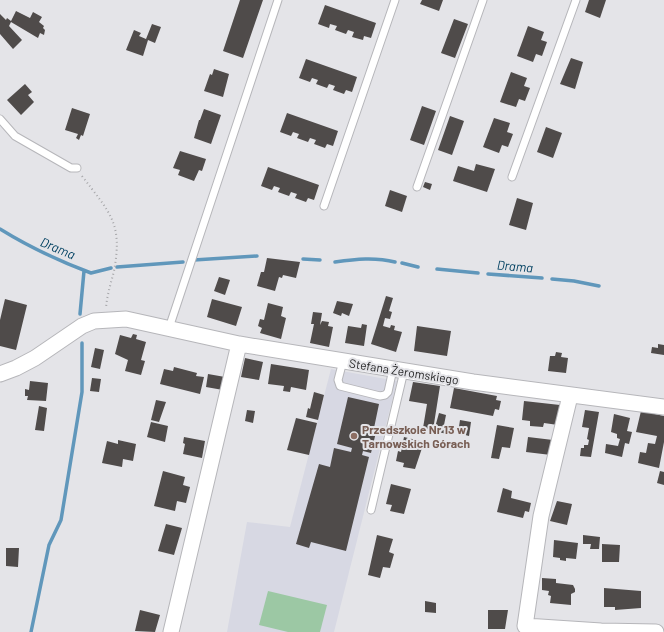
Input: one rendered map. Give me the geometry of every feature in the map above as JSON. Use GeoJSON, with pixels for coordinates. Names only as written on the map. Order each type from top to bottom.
{"type":"FeatureCollection","features":[{"type":"Feature","properties":{"kind":"street","name":"Stefana Żeromskiego"},"geometry":{"type":"LineString","coordinates":[[0,374],[35,358],[82,326],[94,321],[126,319],[239,344],[570,396],[664,407]]}},
{"type":"Feature","properties":{"kind":"street"},"geometry":{"type":"LineString","coordinates":[[171,632],[239,344]]}},
{"type":"Feature","properties":{"kind":"street"},"geometry":{"type":"LineString","coordinates":[[570,396],[541,516],[525,629],[656,632]]}},
{"type":"Feature","properties":{"kind":"lane"},"geometry":{"type":"LineString","coordinates":[[169,328],[278,0]]}},
{"type":"Feature","properties":{"kind":"lane"},"geometry":{"type":"LineString","coordinates":[[324,206],[395,0]]}},
{"type":"Feature","properties":{"kind":"lane"},"geometry":{"type":"LineString","coordinates":[[417,187],[483,0]]}},
{"type":"Feature","properties":{"kind":"lane"},"geometry":{"type":"LineString","coordinates":[[512,177],[576,0]]}},
{"type":"Feature","properties":{"kind":"lane"},"geometry":{"type":"LineString","coordinates":[[0,119],[15,136],[71,168],[77,168]]}},
{"type":"Feature","properties":{"kind":"lane"},"geometry":{"type":"LineString","coordinates":[[343,361],[338,380],[340,386],[380,396],[385,395],[388,392],[398,370]]}},
{"type":"Feature","properties":{"kind":"lane"},"geometry":{"type":"LineString","coordinates":[[371,510],[398,370]]}},
{"type":"Feature","properties":{"kind":"path"},"geometry":{"type":"LineString","coordinates":[[77,168],[106,208],[117,231],[118,246],[107,302],[107,320]]}},
{"type":"Feature","properties":{"kind":"shaded area"},"geometry":{"type":"Polygon","coordinates":[[[331,369],[397,381],[334,632],[227,632],[247,522],[290,527],[331,369]]]}},
{"type":"Feature","properties":{"kind":"green space"},"geometry":{"type":"Polygon","coordinates":[[[268,591],[327,605],[320,632],[288,632],[259,625],[268,591]]]}},
{"type":"Feature","properties":{"kind":"building"},"geometry":{"type":"Polygon","coordinates":[[[240,0],[263,0],[243,58],[223,51],[240,0]]]}},
{"type":"Feature","properties":{"kind":"building"},"geometry":{"type":"Polygon","coordinates":[[[422,0],[443,0],[439,11],[420,4],[422,0]]]}},
{"type":"Feature","properties":{"kind":"building"},"geometry":{"type":"Polygon","coordinates":[[[589,0],[606,0],[600,18],[585,12],[589,0]]]}},
{"type":"Feature","properties":{"kind":"building"},"geometry":{"type":"Polygon","coordinates":[[[325,5],[376,23],[371,38],[364,36],[363,40],[352,37],[354,32],[348,30],[346,34],[335,30],[337,26],[330,24],[329,28],[318,24],[325,5]]]}},
{"type":"Feature","properties":{"kind":"building"},"geometry":{"type":"Polygon","coordinates":[[[16,11],[30,18],[33,12],[42,17],[39,22],[44,26],[43,28],[45,30],[44,35],[40,33],[38,38],[11,22],[9,26],[22,40],[13,49],[0,34],[0,14],[6,20],[7,18],[11,21],[16,11]]]}},
{"type":"Feature","properties":{"kind":"building"},"geometry":{"type":"Polygon","coordinates":[[[454,19],[468,24],[455,58],[441,53],[454,19]]]}},
{"type":"Feature","properties":{"kind":"building"},"geometry":{"type":"Polygon","coordinates":[[[152,24],[161,27],[155,43],[148,40],[143,56],[126,50],[134,30],[141,33],[139,36],[146,39],[152,24]]]}},
{"type":"Feature","properties":{"kind":"building"},"geometry":{"type":"Polygon","coordinates":[[[528,26],[544,32],[541,40],[547,42],[542,56],[536,54],[533,62],[517,56],[528,26]]]}},
{"type":"Feature","properties":{"kind":"building"},"geometry":{"type":"Polygon","coordinates":[[[571,58],[583,62],[575,89],[560,84],[571,58]]]}},
{"type":"Feature","properties":{"kind":"building"},"geometry":{"type":"Polygon","coordinates":[[[306,59],[357,77],[352,92],[346,90],[344,94],[333,90],[335,86],[329,84],[327,88],[316,84],[318,80],[312,78],[310,82],[299,78],[306,59]]]}},
{"type":"Feature","properties":{"kind":"building"},"geometry":{"type":"Polygon","coordinates":[[[214,69],[229,74],[223,97],[204,91],[210,74],[212,75],[214,69]]]}},
{"type":"Feature","properties":{"kind":"building"},"geometry":{"type":"Polygon","coordinates":[[[511,72],[527,78],[524,86],[530,88],[525,101],[519,99],[516,107],[500,102],[511,72]]]}},
{"type":"Feature","properties":{"kind":"building"},"geometry":{"type":"Polygon","coordinates":[[[25,84],[32,92],[28,95],[34,102],[21,115],[7,100],[25,84]]]}},
{"type":"Feature","properties":{"kind":"building"},"geometry":{"type":"Polygon","coordinates":[[[422,106],[436,111],[424,145],[410,140],[422,106]]]}},
{"type":"Feature","properties":{"kind":"building"},"geometry":{"type":"Polygon","coordinates":[[[72,108],[90,114],[83,136],[81,135],[79,140],[76,138],[78,134],[65,130],[72,108]]]}},
{"type":"Feature","properties":{"kind":"building"},"geometry":{"type":"Polygon","coordinates":[[[204,109],[221,115],[211,144],[194,138],[204,109]]]}},
{"type":"Feature","properties":{"kind":"building"},"geometry":{"type":"Polygon","coordinates":[[[287,113],[338,131],[333,146],[327,144],[325,148],[314,144],[316,140],[310,138],[308,142],[297,138],[299,134],[293,132],[291,136],[280,132],[287,113]]]}},
{"type":"Feature","properties":{"kind":"building"},"geometry":{"type":"Polygon","coordinates":[[[450,116],[464,121],[452,155],[438,150],[450,116]]]}},
{"type":"Feature","properties":{"kind":"building"},"geometry":{"type":"Polygon","coordinates":[[[494,118],[510,123],[507,132],[513,134],[508,147],[502,145],[499,153],[483,147],[494,118]]]}},
{"type":"Feature","properties":{"kind":"building"},"geometry":{"type":"Polygon","coordinates":[[[546,127],[562,133],[553,158],[537,152],[546,127]]]}},
{"type":"Feature","properties":{"kind":"building"},"geometry":{"type":"Polygon","coordinates":[[[180,151],[206,159],[202,171],[199,170],[194,181],[178,175],[180,170],[173,168],[180,151]]]}},
{"type":"Feature","properties":{"kind":"building"},"geometry":{"type":"Polygon","coordinates":[[[476,164],[495,169],[487,192],[453,181],[458,166],[474,171],[476,164]]]}},
{"type":"Feature","properties":{"kind":"building"},"geometry":{"type":"Polygon","coordinates":[[[268,167],[319,185],[314,200],[308,198],[306,202],[295,198],[297,194],[291,192],[289,196],[278,192],[280,188],[274,186],[272,190],[261,186],[268,167]]]}},
{"type":"Feature","properties":{"kind":"building"},"geometry":{"type":"Polygon","coordinates":[[[425,182],[432,184],[430,190],[423,187],[425,182]]]}},
{"type":"Feature","properties":{"kind":"building"},"geometry":{"type":"Polygon","coordinates":[[[390,190],[407,196],[402,212],[385,206],[390,190]]]}},
{"type":"Feature","properties":{"kind":"building"},"geometry":{"type":"Polygon","coordinates":[[[517,198],[533,203],[526,230],[509,225],[517,198]]]}},
{"type":"Feature","properties":{"kind":"building"},"geometry":{"type":"Polygon","coordinates":[[[267,258],[300,262],[296,278],[283,275],[282,278],[279,277],[275,291],[257,286],[261,272],[264,272],[267,258]]]}},
{"type":"Feature","properties":{"kind":"building"},"geometry":{"type":"Polygon","coordinates":[[[219,277],[230,280],[225,295],[214,291],[219,277]]]}},
{"type":"Feature","properties":{"kind":"building"},"geometry":{"type":"Polygon","coordinates":[[[386,296],[393,298],[389,311],[392,312],[390,319],[385,318],[383,326],[390,328],[391,325],[395,326],[394,330],[402,332],[396,352],[371,344],[386,296]]]}},
{"type":"Feature","properties":{"kind":"building"},"geometry":{"type":"Polygon","coordinates":[[[5,299],[27,305],[16,350],[0,346],[0,320],[5,299]]]}},
{"type":"Feature","properties":{"kind":"building"},"geometry":{"type":"Polygon","coordinates":[[[212,299],[242,307],[236,326],[207,317],[212,299]]]}},
{"type":"Feature","properties":{"kind":"building"},"geometry":{"type":"Polygon","coordinates":[[[337,301],[353,304],[349,316],[342,313],[341,316],[333,313],[337,301]]]}},
{"type":"Feature","properties":{"kind":"building"},"geometry":{"type":"Polygon","coordinates":[[[268,303],[283,307],[281,316],[286,318],[281,339],[260,333],[262,328],[258,326],[260,319],[264,320],[268,303]]]}},
{"type":"Feature","properties":{"kind":"building"},"geometry":{"type":"Polygon","coordinates":[[[313,312],[322,313],[320,325],[322,321],[329,322],[328,326],[333,327],[329,347],[310,343],[314,324],[311,324],[313,312]]]}},
{"type":"Feature","properties":{"kind":"building"},"geometry":{"type":"Polygon","coordinates":[[[362,324],[367,325],[364,346],[345,343],[348,326],[361,328],[362,324]]]}},
{"type":"Feature","properties":{"kind":"building"},"geometry":{"type":"Polygon","coordinates":[[[417,326],[451,331],[447,356],[414,351],[417,326]]]}},
{"type":"Feature","properties":{"kind":"building"},"geometry":{"type":"Polygon","coordinates":[[[133,334],[137,335],[136,339],[146,342],[141,360],[145,361],[141,375],[125,371],[128,360],[115,354],[120,335],[131,338],[133,334]]]}},
{"type":"Feature","properties":{"kind":"building"},"geometry":{"type":"Polygon","coordinates":[[[658,344],[664,345],[664,355],[651,353],[652,347],[658,348],[658,344]]]}},
{"type":"Feature","properties":{"kind":"building"},"geometry":{"type":"Polygon","coordinates":[[[95,348],[104,350],[100,369],[91,367],[95,348]]]}},
{"type":"Feature","properties":{"kind":"building"},"geometry":{"type":"Polygon","coordinates":[[[556,352],[562,353],[561,357],[568,358],[566,373],[548,371],[550,356],[555,356],[556,352]]]}},
{"type":"Feature","properties":{"kind":"building"},"geometry":{"type":"Polygon","coordinates":[[[245,358],[263,362],[259,380],[241,377],[245,358]]]}},
{"type":"Feature","properties":{"kind":"building"},"geometry":{"type":"Polygon","coordinates":[[[271,364],[309,370],[306,390],[291,387],[290,392],[283,391],[284,386],[268,384],[271,364]]]}},
{"type":"Feature","properties":{"kind":"building"},"geometry":{"type":"Polygon","coordinates":[[[174,367],[197,373],[196,376],[204,377],[200,394],[160,384],[164,369],[173,371],[174,367]]]}},
{"type":"Feature","properties":{"kind":"building"},"geometry":{"type":"Polygon","coordinates":[[[208,374],[225,377],[223,390],[206,387],[208,374]]]}},
{"type":"Feature","properties":{"kind":"building"},"geometry":{"type":"Polygon","coordinates":[[[92,378],[101,379],[99,392],[90,391],[92,378]]]}},
{"type":"Feature","properties":{"kind":"building"},"geometry":{"type":"Polygon","coordinates":[[[30,381],[48,383],[46,401],[27,400],[28,396],[25,396],[25,389],[29,390],[30,381]]]}},
{"type":"Feature","properties":{"kind":"building"},"geometry":{"type":"Polygon","coordinates":[[[413,382],[440,386],[433,430],[423,428],[427,404],[409,401],[413,382]]]}},
{"type":"Feature","properties":{"kind":"building"},"geometry":{"type":"Polygon","coordinates":[[[454,388],[497,396],[496,400],[501,401],[499,410],[495,409],[493,416],[450,408],[454,388]]]}},
{"type":"Feature","properties":{"kind":"building"},"geometry":{"type":"Polygon","coordinates":[[[314,392],[324,395],[318,420],[306,417],[308,408],[310,409],[314,392]]]}},
{"type":"Feature","properties":{"kind":"building"},"geometry":{"type":"Polygon","coordinates":[[[348,397],[379,404],[374,428],[377,428],[371,453],[363,451],[362,455],[369,457],[346,551],[311,542],[309,548],[296,544],[319,464],[330,467],[334,448],[351,452],[352,448],[337,444],[348,397]]]}},
{"type":"Feature","properties":{"kind":"building"},"geometry":{"type":"Polygon","coordinates":[[[156,400],[166,402],[159,422],[151,420],[156,400]]]}},
{"type":"Feature","properties":{"kind":"building"},"geometry":{"type":"Polygon","coordinates":[[[524,401],[560,405],[558,425],[544,423],[543,427],[530,426],[530,421],[522,420],[524,401]]]}},
{"type":"Feature","properties":{"kind":"building"},"geometry":{"type":"Polygon","coordinates":[[[39,406],[47,408],[44,431],[35,430],[39,406]]]}},
{"type":"Feature","properties":{"kind":"building"},"geometry":{"type":"Polygon","coordinates":[[[247,410],[255,411],[253,423],[245,421],[247,410]]]}},
{"type":"Feature","properties":{"kind":"building"},"geometry":{"type":"Polygon","coordinates":[[[585,410],[599,412],[591,457],[580,456],[581,448],[584,448],[584,445],[588,445],[589,440],[587,439],[589,428],[582,427],[585,410]]]}},
{"type":"Feature","properties":{"kind":"building"},"geometry":{"type":"Polygon","coordinates":[[[641,411],[664,416],[664,442],[659,468],[638,463],[640,452],[646,453],[648,443],[655,444],[657,436],[636,432],[641,411]]]}},
{"type":"Feature","properties":{"kind":"building"},"geometry":{"type":"Polygon","coordinates":[[[439,413],[446,415],[443,430],[448,431],[447,434],[434,431],[439,413]]]}},
{"type":"Feature","properties":{"kind":"building"},"geometry":{"type":"Polygon","coordinates":[[[614,414],[630,418],[627,431],[632,432],[629,444],[625,443],[622,457],[605,453],[606,444],[618,446],[620,439],[617,438],[617,434],[611,432],[614,414]]]}},
{"type":"Feature","properties":{"kind":"building"},"geometry":{"type":"Polygon","coordinates":[[[296,418],[317,423],[309,455],[287,450],[296,418]]]}},
{"type":"Feature","properties":{"kind":"building"},"geometry":{"type":"Polygon","coordinates":[[[460,420],[471,422],[469,436],[458,433],[460,420]]]}},
{"type":"Feature","properties":{"kind":"building"},"geometry":{"type":"Polygon","coordinates":[[[151,422],[168,426],[165,442],[147,437],[151,422]]]}},
{"type":"Feature","properties":{"kind":"building"},"geometry":{"type":"Polygon","coordinates":[[[497,425],[514,428],[510,448],[502,447],[499,459],[491,458],[497,425]]]}},
{"type":"Feature","properties":{"kind":"building"},"geometry":{"type":"Polygon","coordinates":[[[184,437],[205,441],[202,458],[183,454],[185,444],[183,443],[184,437]]]}},
{"type":"Feature","properties":{"kind":"building"},"geometry":{"type":"Polygon","coordinates":[[[404,437],[424,442],[415,469],[403,467],[404,463],[396,461],[398,451],[401,452],[404,437]]]}},
{"type":"Feature","properties":{"kind":"building"},"geometry":{"type":"Polygon","coordinates":[[[528,437],[553,440],[551,455],[526,452],[528,437]]]}},
{"type":"Feature","properties":{"kind":"building"},"geometry":{"type":"Polygon","coordinates":[[[118,440],[136,444],[133,461],[123,459],[122,467],[102,463],[107,441],[118,444],[118,440]]]}},
{"type":"Feature","properties":{"kind":"building"},"geometry":{"type":"Polygon","coordinates":[[[163,471],[185,477],[183,485],[190,487],[186,503],[177,501],[175,511],[154,506],[163,471]]]}},
{"type":"Feature","properties":{"kind":"building"},"geometry":{"type":"Polygon","coordinates":[[[660,471],[664,472],[664,485],[657,483],[660,471]]]}},
{"type":"Feature","properties":{"kind":"building"},"geometry":{"type":"Polygon","coordinates":[[[391,484],[411,489],[404,514],[390,511],[392,505],[386,504],[391,484]]]}},
{"type":"Feature","properties":{"kind":"building"},"geometry":{"type":"Polygon","coordinates":[[[503,488],[512,491],[511,498],[531,503],[529,512],[525,511],[523,518],[497,512],[503,488]]]}},
{"type":"Feature","properties":{"kind":"building"},"geometry":{"type":"Polygon","coordinates":[[[557,501],[572,504],[567,525],[550,521],[557,501]]]}},
{"type":"Feature","properties":{"kind":"building"},"geometry":{"type":"Polygon","coordinates":[[[166,524],[182,528],[174,555],[158,551],[166,524]]]}},
{"type":"Feature","properties":{"kind":"building"},"geometry":{"type":"Polygon","coordinates":[[[377,535],[393,539],[389,552],[394,554],[390,568],[383,567],[380,578],[368,575],[377,535]]]}},
{"type":"Feature","properties":{"kind":"building"},"geometry":{"type":"Polygon","coordinates":[[[583,535],[600,537],[599,549],[590,549],[591,544],[583,544],[583,535]]]}},
{"type":"Feature","properties":{"kind":"building"},"geometry":{"type":"Polygon","coordinates":[[[554,540],[578,543],[576,559],[566,558],[566,561],[553,557],[554,540]]]}},
{"type":"Feature","properties":{"kind":"building"},"geometry":{"type":"Polygon","coordinates":[[[602,544],[620,545],[619,562],[602,562],[602,544]]]}},
{"type":"Feature","properties":{"kind":"building"},"geometry":{"type":"Polygon","coordinates":[[[6,548],[19,548],[18,567],[6,566],[6,548]]]}},
{"type":"Feature","properties":{"kind":"building"},"geometry":{"type":"Polygon","coordinates":[[[542,578],[556,579],[556,583],[573,585],[575,592],[571,594],[571,605],[550,603],[551,596],[548,595],[549,591],[542,590],[542,578]]]}},
{"type":"Feature","properties":{"kind":"building"},"geometry":{"type":"Polygon","coordinates":[[[604,588],[641,591],[641,608],[615,610],[615,607],[604,607],[604,588]]]}},
{"type":"Feature","properties":{"kind":"building"},"geometry":{"type":"Polygon","coordinates":[[[425,601],[436,603],[436,613],[425,612],[425,601]]]}},
{"type":"Feature","properties":{"kind":"building"},"geometry":{"type":"Polygon","coordinates":[[[140,610],[160,615],[155,632],[135,631],[140,610]]]}},
{"type":"Feature","properties":{"kind":"building"},"geometry":{"type":"Polygon","coordinates":[[[488,610],[508,610],[505,629],[488,629],[488,610]]]}},
{"type":"Feature","properties":{"kind":"waterway","name":"Drama"},"geometry":{"type":"LineString","coordinates":[[0,229],[44,253],[91,273],[111,268]]}},
{"type":"Feature","properties":{"kind":"waterway","name":"Drama"},"geometry":{"type":"LineString","coordinates":[[194,260],[257,256]]}},
{"type":"Feature","properties":{"kind":"waterway","name":"Drama"},"geometry":{"type":"LineString","coordinates":[[303,259],[320,260]]}},
{"type":"Feature","properties":{"kind":"waterway","name":"Drama"},"geometry":{"type":"LineString","coordinates":[[335,262],[365,259],[380,259],[395,262]]}},
{"type":"Feature","properties":{"kind":"waterway","name":"Drama"},"geometry":{"type":"LineString","coordinates":[[117,267],[183,262]]}},
{"type":"Feature","properties":{"kind":"waterway","name":"Drama"},"geometry":{"type":"LineString","coordinates":[[402,263],[418,267]]}},
{"type":"Feature","properties":{"kind":"waterway","name":"Drama"},"geometry":{"type":"LineString","coordinates":[[437,269],[478,273]]}},
{"type":"Feature","properties":{"kind":"waterway"},"geometry":{"type":"LineString","coordinates":[[80,314],[84,271]]}},
{"type":"Feature","properties":{"kind":"waterway","name":"Drama"},"geometry":{"type":"LineString","coordinates":[[488,274],[542,278]]}},
{"type":"Feature","properties":{"kind":"waterway","name":"Drama"},"geometry":{"type":"LineString","coordinates":[[552,279],[574,281],[599,286]]}},
{"type":"Feature","properties":{"kind":"waterway"},"geometry":{"type":"LineString","coordinates":[[31,632],[49,545],[61,520],[82,392],[82,343]]}},
{"type":"Feature","properties":{"kind":"place","name":"Przedszkole Nr 13 w Tarnowskich Górach"},"geometry":{"type":"Point","coordinates":[354,436]}}]}
